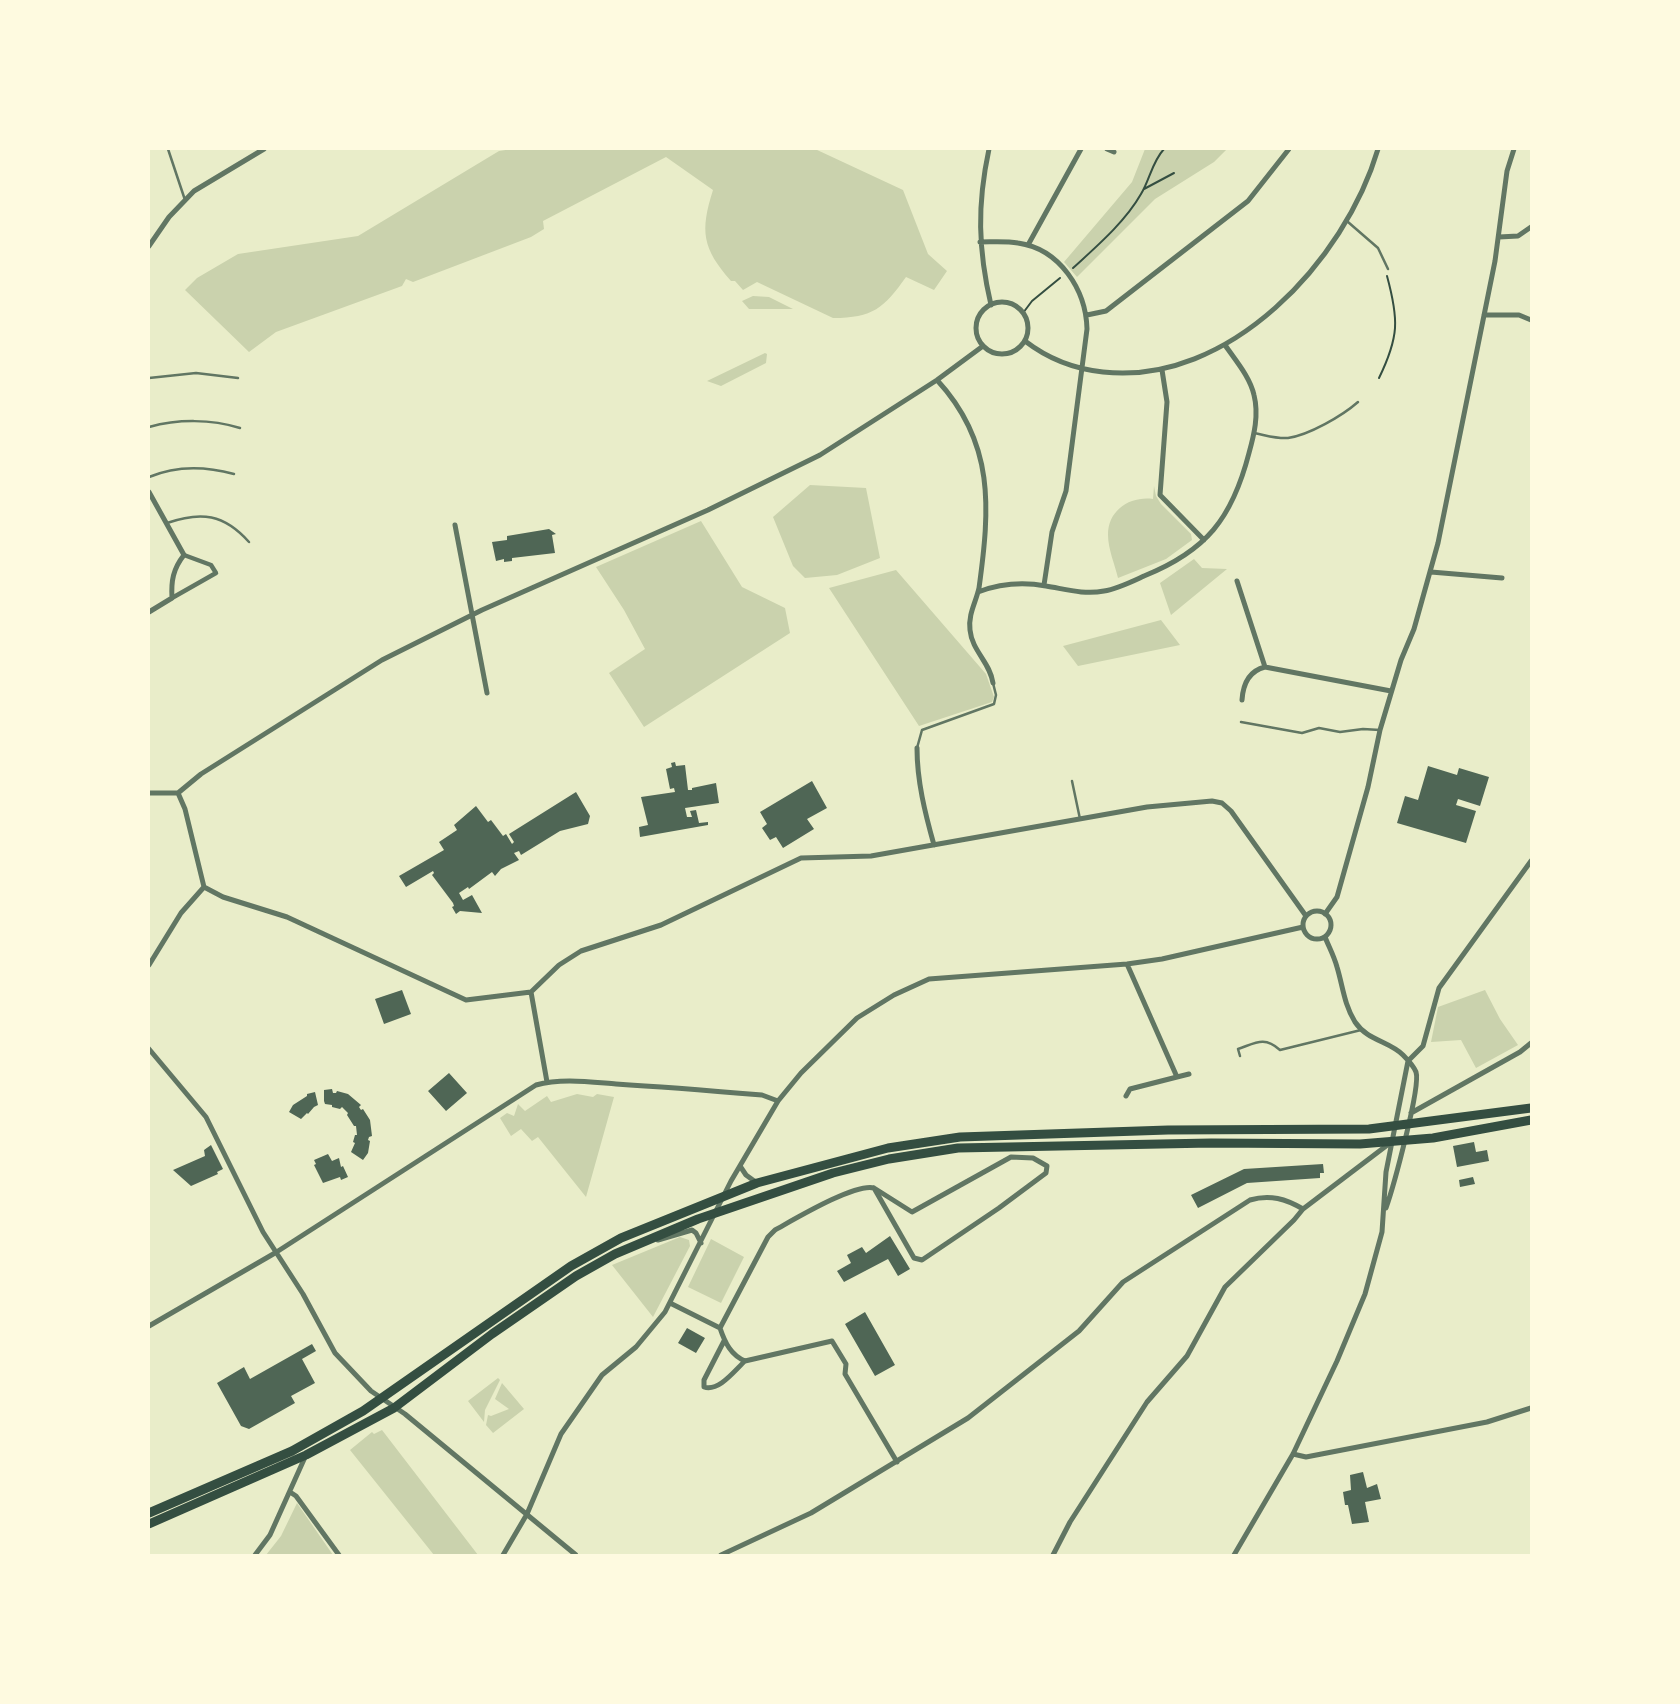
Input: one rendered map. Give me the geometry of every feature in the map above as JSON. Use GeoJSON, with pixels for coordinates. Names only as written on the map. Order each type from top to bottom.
{"type":"FeatureCollection","features":[{"type":"Feature","properties":{"kind":"main road"},"geometry":{"type":"LineString","coordinates":[[149,1513],[292,1451],[381,1400],[570,1266],[621,1238],[724,1194],[757,1183],[888,1148],[960,1137],[1168,1130],[1347,1129],[1408,1125],[1531,1108]]}},
{"type":"Feature","properties":{"kind":"main road"},"geometry":{"type":"LineString","coordinates":[[149,1524],[306,1455],[394,1408],[492,1334],[576,1276],[615,1254],[715,1214],[833,1173],[889,1159],[958,1148],[1211,1143],[1360,1144],[1433,1138],[1531,1120]]}},
{"type":"Feature","properties":{"kind":"street"},"geometry":{"type":"LineString","coordinates":[[149,246],[194,191],[264,149]]}},
{"type":"Feature","properties":{"kind":"street"},"geometry":{"type":"LineString","coordinates":[[989,149],[982,188],[980,242],[992,305]]}},
{"type":"Feature","properties":{"kind":"street"},"geometry":{"type":"LineString","coordinates":[[1028,245],[1057,197],[1081,149]]}},
{"type":"Feature","properties":{"kind":"street"},"geometry":{"type":"LineString","coordinates":[[1107,149],[1114,152]]}},
{"type":"Feature","properties":{"kind":"street"},"geometry":{"type":"LineString","coordinates":[[1087,315],[1106,311],[1248,201],[1289,149]]}},
{"type":"Feature","properties":{"kind":"street"},"geometry":{"type":"LineString","coordinates":[[1025,341],[1039,352],[1083,370],[1123,374],[1162,370],[1194,361],[1225,345],[1276,308],[1310,271],[1345,220],[1378,149]]}},
{"type":"Feature","properties":{"kind":"street"},"geometry":{"type":"LineString","coordinates":[[1325,914],[1337,897],[1341,884],[1391,691],[1414,629],[1443,526],[1499,237],[1507,171],[1514,149]]}},
{"type":"Feature","properties":{"kind":"street"},"geometry":{"type":"LineString","coordinates":[[1499,237],[1518,236],[1531,227]]}},
{"type":"Feature","properties":{"kind":"street"},"geometry":{"type":"LineString","coordinates":[[980,242],[1028,245],[1055,260],[1078,289],[1087,315],[1083,370],[1066,491],[1052,532],[1044,585]]}},
{"type":"Feature","properties":{"kind":"street"},"geometry":{"type":"LineString","coordinates":[[1009,303],[1023,313],[1028,327],[1025,341],[1020,348],[1005,354],[989,351],[978,339],[977,323],[980,315],[992,305],[1009,303]]}},
{"type":"Feature","properties":{"kind":"street"},"geometry":{"type":"LineString","coordinates":[[1484,315],[1518,315],[1531,320]]}},
{"type":"Feature","properties":{"kind":"street"},"geometry":{"type":"LineString","coordinates":[[978,592],[1014,584],[1044,585],[1086,593],[1105,591],[1177,562],[1204,540],[1222,520],[1238,492],[1254,432],[1256,411],[1249,380],[1225,345]]}},
{"type":"Feature","properties":{"kind":"street"},"geometry":{"type":"LineString","coordinates":[[149,793],[178,793],[201,774],[382,660],[471,616],[708,510],[796,467],[842,442],[937,380],[983,346]]}},
{"type":"Feature","properties":{"kind":"street"},"geometry":{"type":"LineString","coordinates":[[1162,370],[1167,402],[1160,495],[1204,540]]}},
{"type":"Feature","properties":{"kind":"street"},"geometry":{"type":"LineString","coordinates":[[937,380],[965,418],[982,459],[986,499],[978,592],[972,608],[970,629],[974,649],[991,670],[993,683]]}},
{"type":"Feature","properties":{"kind":"street"},"geometry":{"type":"LineString","coordinates":[[149,492],[184,555],[211,565],[216,573],[149,612]]}},
{"type":"Feature","properties":{"kind":"street"},"geometry":{"type":"LineString","coordinates":[[455,525],[487,693]]}},
{"type":"Feature","properties":{"kind":"street"},"geometry":{"type":"LineString","coordinates":[[172,598],[172,576],[184,555]]}},
{"type":"Feature","properties":{"kind":"street"},"geometry":{"type":"LineString","coordinates":[[1431,572],[1502,578]]}},
{"type":"Feature","properties":{"kind":"street"},"geometry":{"type":"LineString","coordinates":[[1237,581],[1265,667]]}},
{"type":"Feature","properties":{"kind":"street"},"geometry":{"type":"LineString","coordinates":[[1242,700],[1248,678],[1265,667],[1391,691]]}},
{"type":"Feature","properties":{"kind":"street"},"geometry":{"type":"LineString","coordinates":[[917,748],[917,769],[933,845]]}},
{"type":"Feature","properties":{"kind":"street"},"geometry":{"type":"LineString","coordinates":[[178,793],[185,809],[204,887],[223,897],[287,917],[466,1000],[531,992],[559,965],[581,951],[662,925],[793,860],[808,857],[871,856],[1080,818],[1212,801],[1222,803],[1231,811],[1306,916]]}},
{"type":"Feature","properties":{"kind":"street"},"geometry":{"type":"LineString","coordinates":[[1234,1555],[1293,1454],[1365,1294],[1382,1232],[1386,1172],[1408,1061],[1423,1046],[1439,988],[1531,862]]}},
{"type":"Feature","properties":{"kind":"street"},"geometry":{"type":"LineString","coordinates":[[149,965],[181,913],[204,887]]}},
{"type":"Feature","properties":{"kind":"street"},"geometry":{"type":"LineString","coordinates":[[1303,927],[1306,916],[1313,912],[1325,914]]}},
{"type":"Feature","properties":{"kind":"street"},"geometry":{"type":"LineString","coordinates":[[1325,914],[1331,926],[1325,937]]}},
{"type":"Feature","properties":{"kind":"street"},"geometry":{"type":"LineString","coordinates":[[1303,927],[1311,938],[1325,937]]}},
{"type":"Feature","properties":{"kind":"street"},"geometry":{"type":"LineString","coordinates":[[503,1555],[527,1514],[561,1434],[591,1388],[602,1375],[636,1348],[670,1303],[724,1194],[778,1101],[801,1073],[857,1018],[894,995],[929,979],[1126,964],[1303,927]]}},
{"type":"Feature","properties":{"kind":"street"},"geometry":{"type":"LineString","coordinates":[[1325,937],[1338,969],[1348,1010],[1361,1030],[1377,1042],[1401,1053],[1416,1073],[1411,1113],[1383,1219]]}},
{"type":"Feature","properties":{"kind":"street"},"geometry":{"type":"LineString","coordinates":[[1126,964],[1178,1077]]}},
{"type":"Feature","properties":{"kind":"street"},"geometry":{"type":"LineString","coordinates":[[531,992],[547,1082]]}},
{"type":"Feature","properties":{"kind":"street"},"geometry":{"type":"LineString","coordinates":[[1411,1113],[1520,1052],[1531,1043]]}},
{"type":"Feature","properties":{"kind":"street"},"geometry":{"type":"LineString","coordinates":[[149,1049],[206,1117],[275,1253],[303,1294],[335,1353],[381,1400],[405,1414],[576,1555]]}},
{"type":"Feature","properties":{"kind":"street"},"geometry":{"type":"LineString","coordinates":[[1126,1096],[1130,1089],[1189,1074]]}},
{"type":"Feature","properties":{"kind":"street"},"geometry":{"type":"LineString","coordinates":[[149,1326],[275,1253],[528,1089],[547,1082],[604,1083],[762,1094],[778,1101]]}},
{"type":"Feature","properties":{"kind":"street"},"geometry":{"type":"LineString","coordinates":[[1053,1555],[1070,1522],[1147,1402],[1186,1356],[1226,1287],[1303,1209],[1393,1141]]}},
{"type":"Feature","properties":{"kind":"street"},"geometry":{"type":"LineString","coordinates":[[746,1361],[737,1357],[724,1341],[720,1328],[768,1237],[775,1230],[834,1199],[864,1187],[874,1188],[912,1212],[1011,1157],[1033,1158],[1047,1166],[1045,1173],[1008,1201],[922,1260],[914,1258],[874,1188]]}},
{"type":"Feature","properties":{"kind":"street"},"geometry":{"type":"LineString","coordinates":[[740,1166],[746,1175],[757,1183]]}},
{"type":"Feature","properties":{"kind":"street"},"geometry":{"type":"LineString","coordinates":[[721,1555],[811,1513],[968,1418],[1079,1331],[1123,1282],[1250,1200],[1268,1196],[1283,1199],[1303,1209]]}},
{"type":"Feature","properties":{"kind":"street"},"geometry":{"type":"LineString","coordinates":[[615,1254],[687,1230],[696,1233],[701,1243]]}},
{"type":"Feature","properties":{"kind":"street"},"geometry":{"type":"LineString","coordinates":[[670,1303],[720,1328]]}},
{"type":"Feature","properties":{"kind":"street"},"geometry":{"type":"LineString","coordinates":[[724,1341],[704,1380],[704,1387],[709,1389],[716,1387],[746,1361],[832,1341],[846,1364],[845,1374],[897,1462]]}},
{"type":"Feature","properties":{"kind":"street"},"geometry":{"type":"LineString","coordinates":[[1293,1454],[1306,1457],[1317,1455],[1487,1422],[1531,1408]]}},
{"type":"Feature","properties":{"kind":"street"},"geometry":{"type":"LineString","coordinates":[[255,1555],[270,1535],[306,1455]]}},
{"type":"Feature","properties":{"kind":"street"},"geometry":{"type":"LineString","coordinates":[[289,1492],[296,1496],[339,1555]]}},
{"type":"Feature","properties":{"kind":"lane"},"geometry":{"type":"LineString","coordinates":[[168,149],[185,200]]}},
{"type":"Feature","properties":{"kind":"lane"},"geometry":{"type":"LineString","coordinates":[[1345,220],[1378,248],[1388,269]]}},
{"type":"Feature","properties":{"kind":"lane"},"geometry":{"type":"LineString","coordinates":[[149,378],[196,373],[238,378]]}},
{"type":"Feature","properties":{"kind":"lane"},"geometry":{"type":"LineString","coordinates":[[1254,432],[1280,438],[1294,436],[1338,418],[1358,402]]}},
{"type":"Feature","properties":{"kind":"lane"},"geometry":{"type":"LineString","coordinates":[[149,427],[186,421],[240,428]]}},
{"type":"Feature","properties":{"kind":"lane"},"geometry":{"type":"LineString","coordinates":[[149,477],[189,467],[234,474]]}},
{"type":"Feature","properties":{"kind":"lane"},"geometry":{"type":"LineString","coordinates":[[167,523],[185,516],[208,516],[231,525],[249,542]]}},
{"type":"Feature","properties":{"kind":"lane"},"geometry":{"type":"LineString","coordinates":[[917,748],[922,730],[994,704],[996,695],[993,683]]}},
{"type":"Feature","properties":{"kind":"lane"},"geometry":{"type":"LineString","coordinates":[[1241,722],[1302,733],[1319,729],[1340,732],[1380,730]]}},
{"type":"Feature","properties":{"kind":"lane"},"geometry":{"type":"LineString","coordinates":[[1072,781],[1080,818]]}},
{"type":"Feature","properties":{"kind":"lane"},"geometry":{"type":"LineString","coordinates":[[1240,1056],[1238,1049],[1262,1041],[1271,1042],[1280,1050],[1361,1030]]}},
{"type":"Feature","properties":{"kind":"path"},"geometry":{"type":"LineString","coordinates":[[1023,313],[1134,205],[1164,149]]}},
{"type":"Feature","properties":{"kind":"path"},"geometry":{"type":"LineString","coordinates":[[1143,189],[1174,173]]}},
{"type":"Feature","properties":{"kind":"path"},"geometry":{"type":"LineString","coordinates":[[1379,378],[1396,332],[1386,273],[1388,269]]}},
{"type":"Feature","properties":{"kind":"green space"},"geometry":{"type":"Polygon","coordinates":[[[815,149],[903,190],[928,254],[947,271],[934,290],[906,277],[884,304],[868,313],[847,318],[833,318],[757,282],[743,290],[721,269],[706,239],[706,217],[713,190],[666,157],[543,221],[544,229],[531,237],[413,282],[406,279],[402,286],[276,332],[249,352],[185,290],[197,278],[238,254],[358,236],[499,151],[815,149]]]}},
{"type":"Feature","properties":{"kind":"green space"},"geometry":{"type":"Polygon","coordinates":[[[1145,149],[1227,149],[1214,162],[1155,199],[1077,277],[1064,262],[1132,182],[1145,149]]]}},
{"type":"Feature","properties":{"kind":"green space"},"geometry":{"type":"Polygon","coordinates":[[[753,296],[769,297],[793,309],[749,309],[742,301],[753,296]]]}},
{"type":"Feature","properties":{"kind":"green space"},"geometry":{"type":"Polygon","coordinates":[[[765,353],[766,363],[721,386],[707,381],[765,353]]]}},
{"type":"Feature","properties":{"kind":"green space"},"geometry":{"type":"Polygon","coordinates":[[[810,485],[866,488],[880,558],[837,575],[805,578],[793,566],[773,517],[810,485]]]}},
{"type":"Feature","properties":{"kind":"green space"},"geometry":{"type":"Polygon","coordinates":[[[1154,486],[1161,504],[1191,534],[1192,540],[1166,559],[1118,578],[1108,540],[1112,518],[1129,502],[1153,499],[1154,486]]]}},
{"type":"Feature","properties":{"kind":"green space"},"geometry":{"type":"Polygon","coordinates":[[[701,521],[742,587],[785,608],[790,633],[644,727],[609,673],[645,649],[596,567],[701,521]]]}},
{"type":"Feature","properties":{"kind":"green space"},"geometry":{"type":"Polygon","coordinates":[[[1194,559],[1202,568],[1227,569],[1171,615],[1160,583],[1194,559]]]}},
{"type":"Feature","properties":{"kind":"green space"},"geometry":{"type":"Polygon","coordinates":[[[896,570],[986,674],[994,697],[992,702],[919,726],[829,588],[896,570]]]}},
{"type":"Feature","properties":{"kind":"green space"},"geometry":{"type":"Polygon","coordinates":[[[1161,620],[1180,645],[1078,666],[1063,646],[1161,620]]]}},
{"type":"Feature","properties":{"kind":"green space"},"geometry":{"type":"Polygon","coordinates":[[[1485,990],[1518,1045],[1476,1068],[1461,1040],[1431,1042],[1438,1007],[1485,990]]]}},
{"type":"Feature","properties":{"kind":"green space"},"geometry":{"type":"Polygon","coordinates":[[[577,1094],[614,1097],[586,1197],[538,1137],[532,1141],[521,1129],[511,1136],[500,1118],[507,1113],[514,1116],[518,1104],[525,1111],[547,1096],[551,1102],[577,1094]]]}},
{"type":"Feature","properties":{"kind":"green space"},"geometry":{"type":"Polygon","coordinates":[[[680,1237],[689,1240],[690,1246],[653,1317],[612,1265],[680,1237]]]}},
{"type":"Feature","properties":{"kind":"green space"},"geometry":{"type":"Polygon","coordinates":[[[711,1239],[744,1257],[721,1303],[688,1287],[711,1239]]]}},
{"type":"Feature","properties":{"kind":"green space"},"geometry":{"type":"Polygon","coordinates":[[[498,1378],[500,1380],[485,1410],[484,1422],[468,1401],[498,1378]]]}},
{"type":"Feature","properties":{"kind":"green space"},"geometry":{"type":"Polygon","coordinates":[[[502,1383],[524,1409],[493,1433],[486,1425],[488,1415],[509,1409],[495,1399],[502,1383]]]}},
{"type":"Feature","properties":{"kind":"green space"},"geometry":{"type":"Polygon","coordinates":[[[382,1430],[478,1555],[434,1555],[350,1450],[372,1432],[374,1434],[382,1430]]]}},
{"type":"Feature","properties":{"kind":"green space"},"geometry":{"type":"Polygon","coordinates":[[[297,1503],[333,1555],[266,1555],[281,1536],[297,1503]]]}},
{"type":"Feature","properties":{"kind":"building"},"geometry":{"type":"Polygon","coordinates":[[[549,529],[556,534],[552,535],[555,553],[512,558],[512,561],[496,561],[492,542],[507,540],[507,536],[549,529]]]}},
{"type":"Feature","properties":{"kind":"building"},"geometry":{"type":"Polygon","coordinates":[[[675,762],[676,766],[685,765],[688,790],[716,783],[719,803],[685,808],[687,817],[692,817],[690,811],[696,810],[699,823],[708,822],[708,825],[640,837],[639,827],[648,825],[641,797],[675,792],[674,788],[670,789],[666,769],[672,767],[671,763],[675,762]]]}},
{"type":"Feature","properties":{"kind":"building"},"geometry":{"type":"Polygon","coordinates":[[[1428,766],[1457,775],[1459,768],[1489,777],[1480,806],[1458,799],[1456,805],[1476,811],[1466,843],[1397,823],[1405,796],[1418,800],[1428,766]]]}},
{"type":"Feature","properties":{"kind":"building"},"geometry":{"type":"Polygon","coordinates":[[[812,781],[827,808],[807,819],[814,829],[783,848],[776,837],[770,840],[762,828],[767,824],[760,812],[812,781]]]}},
{"type":"Feature","properties":{"kind":"building"},"geometry":{"type":"Polygon","coordinates":[[[576,792],[590,816],[588,824],[560,831],[521,855],[519,851],[514,853],[519,860],[501,869],[495,876],[492,872],[459,893],[463,900],[472,895],[482,913],[460,911],[456,914],[453,903],[432,875],[433,871],[406,887],[399,876],[444,850],[439,842],[457,830],[454,825],[476,806],[503,836],[506,834],[512,844],[514,842],[509,834],[576,792]]]}},
{"type":"Feature","properties":{"kind":"building"},"geometry":{"type":"Polygon","coordinates":[[[402,990],[411,1014],[384,1024],[375,999],[402,990]]]}},
{"type":"Feature","properties":{"kind":"building"},"geometry":{"type":"Polygon","coordinates":[[[449,1073],[467,1093],[446,1111],[428,1091],[449,1073]]]}},
{"type":"Feature","properties":{"kind":"building"},"geometry":{"type":"Polygon","coordinates":[[[332,1089],[333,1093],[337,1091],[348,1094],[361,1105],[359,1107],[370,1120],[372,1136],[369,1137],[368,1153],[363,1160],[351,1152],[357,1135],[356,1126],[348,1113],[342,1107],[340,1109],[325,1104],[324,1090],[332,1089]]]}},
{"type":"Feature","properties":{"kind":"building"},"geometry":{"type":"Polygon","coordinates":[[[315,1092],[318,1105],[308,1114],[301,1119],[289,1112],[293,1105],[307,1094],[315,1092]]]}},
{"type":"Feature","properties":{"kind":"building"},"geometry":{"type":"Polygon","coordinates":[[[1474,1142],[1476,1152],[1487,1150],[1489,1161],[1457,1167],[1453,1146],[1474,1142]]]}},
{"type":"Feature","properties":{"kind":"building"},"geometry":{"type":"Polygon","coordinates":[[[211,1145],[223,1169],[191,1186],[173,1170],[205,1156],[204,1150],[211,1145]]]}},
{"type":"Feature","properties":{"kind":"building"},"geometry":{"type":"Polygon","coordinates":[[[328,1154],[332,1161],[339,1158],[348,1177],[323,1183],[314,1160],[328,1154]]]}},
{"type":"Feature","properties":{"kind":"building"},"geometry":{"type":"Polygon","coordinates":[[[1323,1164],[1324,1173],[1320,1173],[1320,1178],[1247,1183],[1198,1208],[1191,1195],[1244,1169],[1323,1164]]]}},
{"type":"Feature","properties":{"kind":"building"},"geometry":{"type":"Polygon","coordinates":[[[1473,1177],[1475,1184],[1460,1187],[1459,1180],[1473,1177]]]}},
{"type":"Feature","properties":{"kind":"building"},"geometry":{"type":"Polygon","coordinates":[[[890,1236],[910,1269],[898,1276],[888,1259],[844,1282],[837,1271],[851,1263],[847,1255],[862,1247],[866,1253],[890,1236]]]}},
{"type":"Feature","properties":{"kind":"building"},"geometry":{"type":"Polygon","coordinates":[[[865,1312],[895,1365],[875,1376],[845,1324],[865,1312]]]}},
{"type":"Feature","properties":{"kind":"building"},"geometry":{"type":"Polygon","coordinates":[[[687,1328],[705,1338],[696,1353],[678,1343],[687,1328]]]}},
{"type":"Feature","properties":{"kind":"building"},"geometry":{"type":"Polygon","coordinates":[[[312,1344],[316,1351],[302,1359],[315,1383],[291,1396],[295,1403],[249,1429],[241,1426],[217,1383],[244,1367],[250,1379],[312,1344]]]}},
{"type":"Feature","properties":{"kind":"building"},"geometry":{"type":"Polygon","coordinates":[[[1363,1472],[1367,1488],[1377,1484],[1381,1499],[1365,1502],[1369,1522],[1352,1524],[1343,1492],[1351,1490],[1350,1475],[1363,1472]]]}}]}
